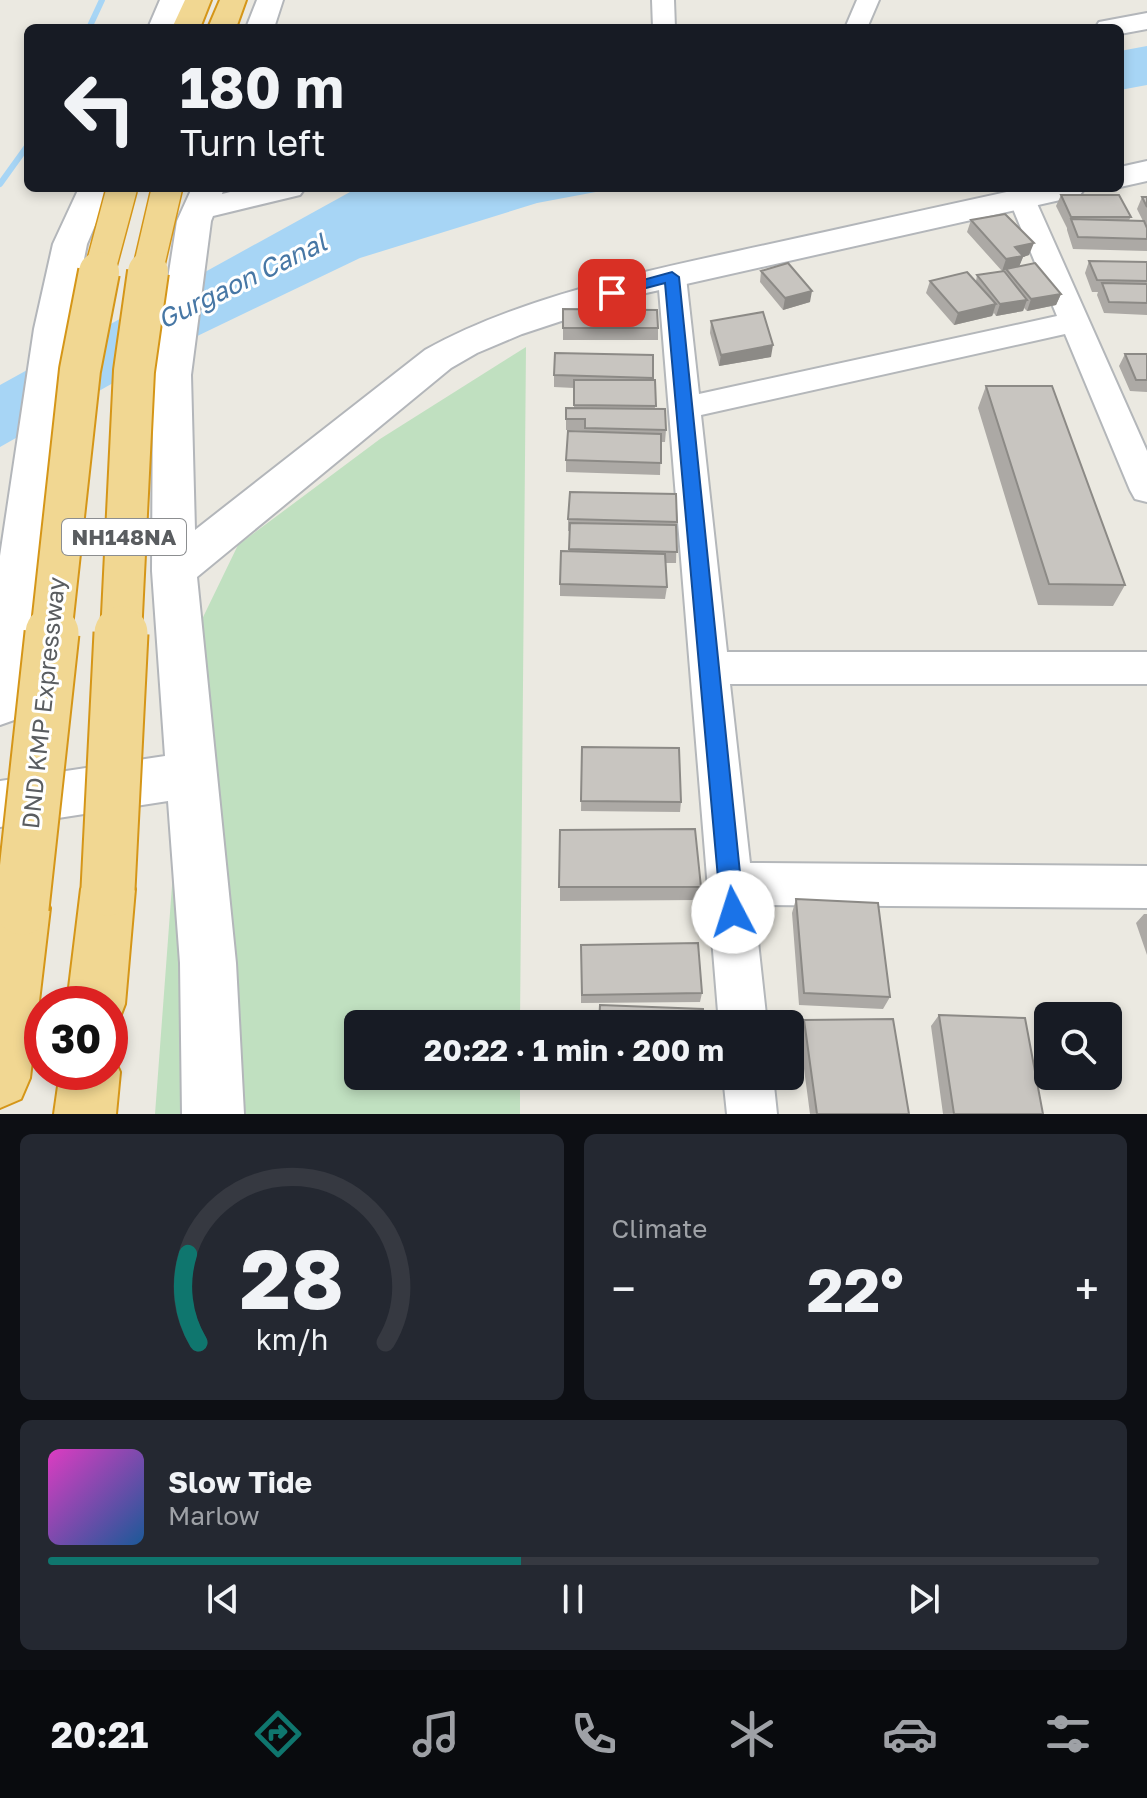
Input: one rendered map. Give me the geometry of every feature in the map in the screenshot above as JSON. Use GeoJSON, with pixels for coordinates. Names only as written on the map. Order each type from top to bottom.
{"type":"FeatureCollection","features":[{"type":"Feature","properties":{"kind":"highway"},"geometry":{"type":"LineString","coordinates":[[188,24],[198,0]]}},
{"type":"Feature","properties":{"kind":"highway"},"geometry":{"type":"LineString","coordinates":[[224,24],[233,0]]}},
{"type":"Feature","properties":{"kind":"highway","name":"DND KMP Expressway"},"geometry":{"type":"LineString","coordinates":[[0,1078],[22,908],[80,370],[101,262],[121,192]]}},
{"type":"Feature","properties":{"kind":"highway","name":"NH148NA"},"geometry":{"type":"LineString","coordinates":[[98,986],[108,889],[134,371],[150,255],[191,195]]}},
{"type":"Feature","properties":{"kind":"highway"},"geometry":{"type":"LineString","coordinates":[[85,1114],[88,1090]]}},
{"type":"Feature","properties":{"kind":"street"},"geometry":{"type":"LineString","coordinates":[[164,24],[173,0]]}},
{"type":"Feature","properties":{"kind":"street"},"geometry":{"type":"LineString","coordinates":[[261,24],[270,0]]}},
{"type":"Feature","properties":{"kind":"street"},"geometry":{"type":"LineString","coordinates":[[663,0],[664,24]]}},
{"type":"Feature","properties":{"kind":"street"},"geometry":{"type":"LineString","coordinates":[[858,24],[868,0]]}},
{"type":"Feature","properties":{"kind":"street"},"geometry":{"type":"LineString","coordinates":[[1124,25],[1147,21]]}},
{"type":"Feature","properties":{"kind":"street"},"geometry":{"type":"LineString","coordinates":[[1124,36],[1147,32]]}},
{"type":"Feature","properties":{"kind":"street"},"geometry":{"type":"LineString","coordinates":[[1124,176],[1147,171]]}},
{"type":"Feature","properties":{"kind":"street"},"geometry":{"type":"LineString","coordinates":[[0,704],[40,434],[50,342],[70,244],[93,192]]}},
{"type":"Feature","properties":{"kind":"street"},"geometry":{"type":"LineString","coordinates":[[213,1114],[208,963],[174,571],[172,375],[194,221],[191,195],[233,192]]}},
{"type":"Feature","properties":{"kind":"street"},"geometry":{"type":"LineString","coordinates":[[174,571],[438,359],[464,344],[623,289],[1052,192]]}},
{"type":"Feature","properties":{"kind":"street"},"geometry":{"type":"LineString","coordinates":[[1022,199],[1147,490]]}},
{"type":"Feature","properties":{"kind":"street"},"geometry":{"type":"LineString","coordinates":[[672,277],[742,1010]]}},
{"type":"Feature","properties":{"kind":"street"},"geometry":{"type":"LineString","coordinates":[[685,408],[1075,322]]}},
{"type":"Feature","properties":{"kind":"street"},"geometry":{"type":"LineString","coordinates":[[709,668],[1147,668]]}},
{"type":"Feature","properties":{"kind":"street"},"geometry":{"type":"LineString","coordinates":[[0,804],[194,774]]}},
{"type":"Feature","properties":{"kind":"street"},"geometry":{"type":"LineString","coordinates":[[730,884],[1147,887]]}},
{"type":"Feature","properties":{"kind":"street"},"geometry":{"type":"LineString","coordinates":[[749,1090],[752,1114]]}},
{"type":"Feature","properties":{"kind":"green space"},"geometry":{"type":"Polygon","coordinates":[[[526,347],[520,1010],[344,1010],[344,1090],[520,1090],[520,1114],[155,1114],[190,644],[238,545],[380,439],[526,347]]]}},
{"type":"Feature","properties":{"kind":"water"},"geometry":{"type":"Polygon","coordinates":[[[1147,46],[1147,85],[1124,89],[1124,50],[1147,46]]]}},
{"type":"Feature","properties":{"kind":"water","name":"Gurgaon Canal"},"geometry":{"type":"Polygon","coordinates":[[[350,192],[596,192],[537,203],[360,258],[189,340],[0,447],[0,385],[350,192]]]}},
{"type":"Feature","properties":{"kind":"building"},"geometry":{"type":"Polygon","coordinates":[[[1061,195],[1119,195],[1131,217],[1071,217],[1061,195]]]}},
{"type":"Feature","properties":{"kind":"building"},"geometry":{"type":"Polygon","coordinates":[[[1005,214],[1034,243],[1015,247],[1023,256],[1006,259],[971,220],[1005,214]]]}},
{"type":"Feature","properties":{"kind":"building"},"geometry":{"type":"Polygon","coordinates":[[[1071,219],[1144,221],[1147,239],[1078,237],[1071,219]]]}},
{"type":"Feature","properties":{"kind":"building"},"geometry":{"type":"Polygon","coordinates":[[[1089,261],[1147,262],[1147,281],[1097,280],[1089,261]]]}},
{"type":"Feature","properties":{"kind":"building"},"geometry":{"type":"Polygon","coordinates":[[[788,263],[812,291],[785,298],[761,271],[788,263]]]}},
{"type":"Feature","properties":{"kind":"building"},"geometry":{"type":"Polygon","coordinates":[[[1035,263],[1061,294],[1031,299],[1006,269],[1035,263]]]}},
{"type":"Feature","properties":{"kind":"building"},"geometry":{"type":"Polygon","coordinates":[[[1004,271],[1027,300],[1000,304],[977,275],[1004,271]]]}},
{"type":"Feature","properties":{"kind":"building"},"geometry":{"type":"Polygon","coordinates":[[[967,272],[996,304],[958,313],[930,281],[967,272]]]}},
{"type":"Feature","properties":{"kind":"building"},"geometry":{"type":"Polygon","coordinates":[[[1102,283],[1147,284],[1147,303],[1109,302],[1102,283]]]}},
{"type":"Feature","properties":{"kind":"building"},"geometry":{"type":"Polygon","coordinates":[[[563,309],[657,310],[658,328],[563,328],[563,309]]]}},
{"type":"Feature","properties":{"kind":"building"},"geometry":{"type":"Polygon","coordinates":[[[763,312],[773,345],[721,355],[711,321],[763,312]]]}},
{"type":"Feature","properties":{"kind":"building"},"geometry":{"type":"Polygon","coordinates":[[[555,353],[653,355],[653,378],[554,375],[555,353]]]}},
{"type":"Feature","properties":{"kind":"building"},"geometry":{"type":"Polygon","coordinates":[[[1125,354],[1147,354],[1147,380],[1136,380],[1125,354]]]}},
{"type":"Feature","properties":{"kind":"building"},"geometry":{"type":"Polygon","coordinates":[[[574,380],[655,380],[656,406],[574,405],[574,380]]]}},
{"type":"Feature","properties":{"kind":"building"},"geometry":{"type":"Polygon","coordinates":[[[986,386],[1052,386],[1125,585],[1049,584],[986,386]]]}},
{"type":"Feature","properties":{"kind":"building"},"geometry":{"type":"Polygon","coordinates":[[[566,408],[665,409],[666,430],[585,428],[585,419],[566,419],[566,408]]]}},
{"type":"Feature","properties":{"kind":"building"},"geometry":{"type":"Polygon","coordinates":[[[568,431],[661,434],[661,463],[566,460],[568,431]]]}},
{"type":"Feature","properties":{"kind":"building"},"geometry":{"type":"Polygon","coordinates":[[[570,492],[676,494],[677,522],[568,519],[570,492]]]}},
{"type":"Feature","properties":{"kind":"building"},"geometry":{"type":"Polygon","coordinates":[[[570,523],[676,525],[677,552],[569,549],[570,523]]]}},
{"type":"Feature","properties":{"kind":"building"},"geometry":{"type":"Polygon","coordinates":[[[561,551],[665,554],[667,587],[560,584],[561,551]]]}},
{"type":"Feature","properties":{"kind":"building"},"geometry":{"type":"Polygon","coordinates":[[[582,747],[679,748],[681,802],[581,801],[582,747]]]}},
{"type":"Feature","properties":{"kind":"building"},"geometry":{"type":"Polygon","coordinates":[[[695,829],[701,887],[559,887],[560,830],[695,829]]]}},
{"type":"Feature","properties":{"kind":"building"},"geometry":{"type":"Polygon","coordinates":[[[796,899],[878,903],[890,997],[804,993],[796,899]]]}},
{"type":"Feature","properties":{"kind":"building"},"geometry":{"type":"Polygon","coordinates":[[[698,943],[702,993],[582,995],[581,945],[698,943]]]}},
{"type":"Feature","properties":{"kind":"building"},"geometry":{"type":"Polygon","coordinates":[[[600,1005],[703,1009],[703,1010],[600,1010],[600,1005]]]}},
{"type":"Feature","properties":{"kind":"building"},"geometry":{"type":"Polygon","coordinates":[[[939,1015],[1025,1018],[1034,1066],[1034,1090],[1038,1090],[1043,1114],[954,1114],[939,1015]]]}},
{"type":"Feature","properties":{"kind":"building"},"geometry":{"type":"Polygon","coordinates":[[[893,1019],[909,1114],[817,1114],[804,1020],[893,1019]]]}},
{"type":"Feature","properties":{"kind":"waterway"},"geometry":{"type":"LineString","coordinates":[[91,24],[102,0]]}},
{"type":"Feature","properties":{"kind":"waterway"},"geometry":{"type":"LineString","coordinates":[[0,184],[24,151]]}},
{"type":"Feature","properties":{"kind":"route"},"geometry":{"type":"LineString","coordinates":[[612,293],[672,277],[733,912]]}}]}
